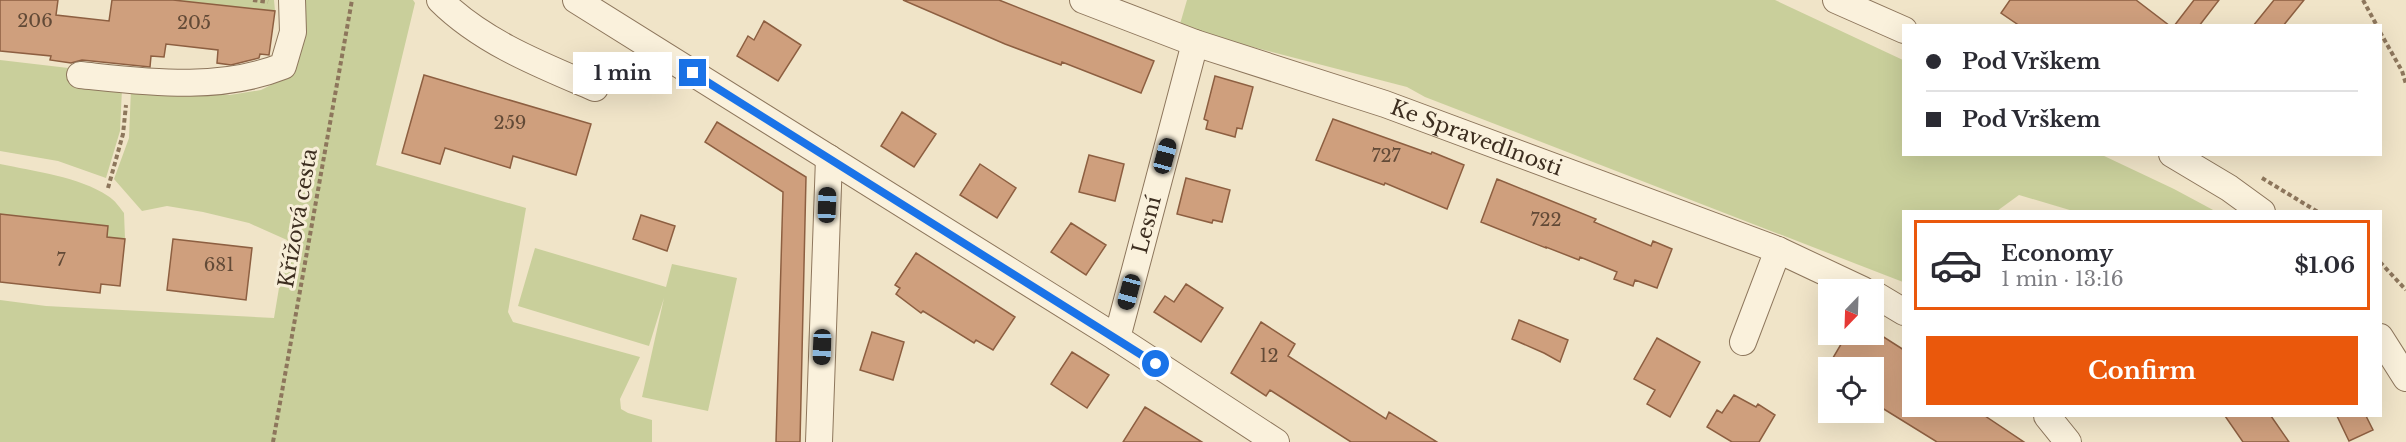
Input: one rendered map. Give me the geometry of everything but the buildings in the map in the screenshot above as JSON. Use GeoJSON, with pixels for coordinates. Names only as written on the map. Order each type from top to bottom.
{"type":"FeatureCollection","features":[{"type":"Feature","properties":{"kind":"street"},"geometry":{"type":"LineString","coordinates":[[80,75],[129,80],[214,83],[258,75],[283,66],[293,32],[292,0]]}},
{"type":"Feature","properties":{"kind":"street"},"geometry":{"type":"LineString","coordinates":[[440,0],[458,18],[531,61],[595,88]]}},
{"type":"Feature","properties":{"kind":"street"},"geometry":{"type":"LineString","coordinates":[[576,0],[1117,338],[1276,442]]}},
{"type":"Feature","properties":{"kind":"street","name":"Ke Spravedlnosti"},"geometry":{"type":"LineString","coordinates":[[1083,0],[1196,43],[1385,104],[1778,250],[1840,279]]}},
{"type":"Feature","properties":{"kind":"street"},"geometry":{"type":"LineString","coordinates":[[1836,0],[1902,29]]}},
{"type":"Feature","properties":{"kind":"street","name":"Lesní"},"geometry":{"type":"LineString","coordinates":[[1117,338],[1196,43]]}},
{"type":"Feature","properties":{"kind":"street"},"geometry":{"type":"LineString","coordinates":[[2175,156],[2229,188],[2259,210]]}},
{"type":"Feature","properties":{"kind":"street"},"geometry":{"type":"LineString","coordinates":[[819,442],[829,158]]}},
{"type":"Feature","properties":{"kind":"street"},"geometry":{"type":"LineString","coordinates":[[1743,342],[1778,250]]}},
{"type":"Feature","properties":{"kind":"street"},"geometry":{"type":"LineString","coordinates":[[1884,300],[1902,311]]}},
{"type":"Feature","properties":{"kind":"street"},"geometry":{"type":"LineString","coordinates":[[2382,340],[2406,378]]}},
{"type":"Feature","properties":{"kind":"street"},"geometry":{"type":"LineString","coordinates":[[2048,417],[2068,442]]}},
{"type":"Feature","properties":{"kind":"path","name":"Křížová cesta"},"geometry":{"type":"LineString","coordinates":[[273,442],[352,0]]}},
{"type":"Feature","properties":{"kind":"path"},"geometry":{"type":"LineString","coordinates":[[2363,0],[2376,24]]}},
{"type":"Feature","properties":{"kind":"path"},"geometry":{"type":"LineString","coordinates":[[2382,36],[2402,71],[2406,84]]}},
{"type":"Feature","properties":{"kind":"path"},"geometry":{"type":"LineString","coordinates":[[108,188],[123,134],[129,80]]}},
{"type":"Feature","properties":{"kind":"path"},"geometry":{"type":"LineString","coordinates":[[2382,264],[2406,290]]}},
{"type":"Feature","properties":{"kind":"green space"},"geometry":{"type":"Polygon","coordinates":[[[156,0],[274,0],[275,11],[156,0]]]}},
{"type":"Feature","properties":{"kind":"green space"},"geometry":{"type":"Polygon","coordinates":[[[299,0],[413,0],[415,3],[376,165],[526,208],[508,312],[513,322],[640,357],[620,399],[621,409],[652,420],[652,442],[0,442],[0,300],[46,306],[274,318],[287,240],[249,223],[203,212],[167,206],[142,211],[114,179],[129,138],[131,89],[230,95],[261,90],[283,79],[299,0]]]}},
{"type":"Feature","properties":{"kind":"green space"},"geometry":{"type":"Polygon","coordinates":[[[1187,0],[1775,0],[1902,60],[1902,156],[2104,156],[2213,210],[2070,210],[2019,195],[1998,210],[1902,210],[1902,282],[1425,97],[1407,87],[1203,34],[1180,24],[1187,0]]]}},
{"type":"Feature","properties":{"kind":"green space"},"geometry":{"type":"Polygon","coordinates":[[[0,60],[77,69],[122,89],[120,131],[106,178],[58,161],[0,151],[0,60]]]}},
{"type":"Feature","properties":{"kind":"green space"},"geometry":{"type":"Polygon","coordinates":[[[0,164],[70,179],[97,189],[115,202],[124,213],[125,239],[107,237],[108,226],[0,214],[0,164]]]}},
{"type":"Feature","properties":{"kind":"green space"},"geometry":{"type":"Polygon","coordinates":[[[535,248],[666,287],[672,264],[737,278],[708,411],[642,397],[664,298],[649,346],[518,306],[535,248]]]}},
{"type":"Feature","properties":{"kind":"route"},"geometry":{"type":"LineString","coordinates":[[693,73],[1156,364]]}}]}
